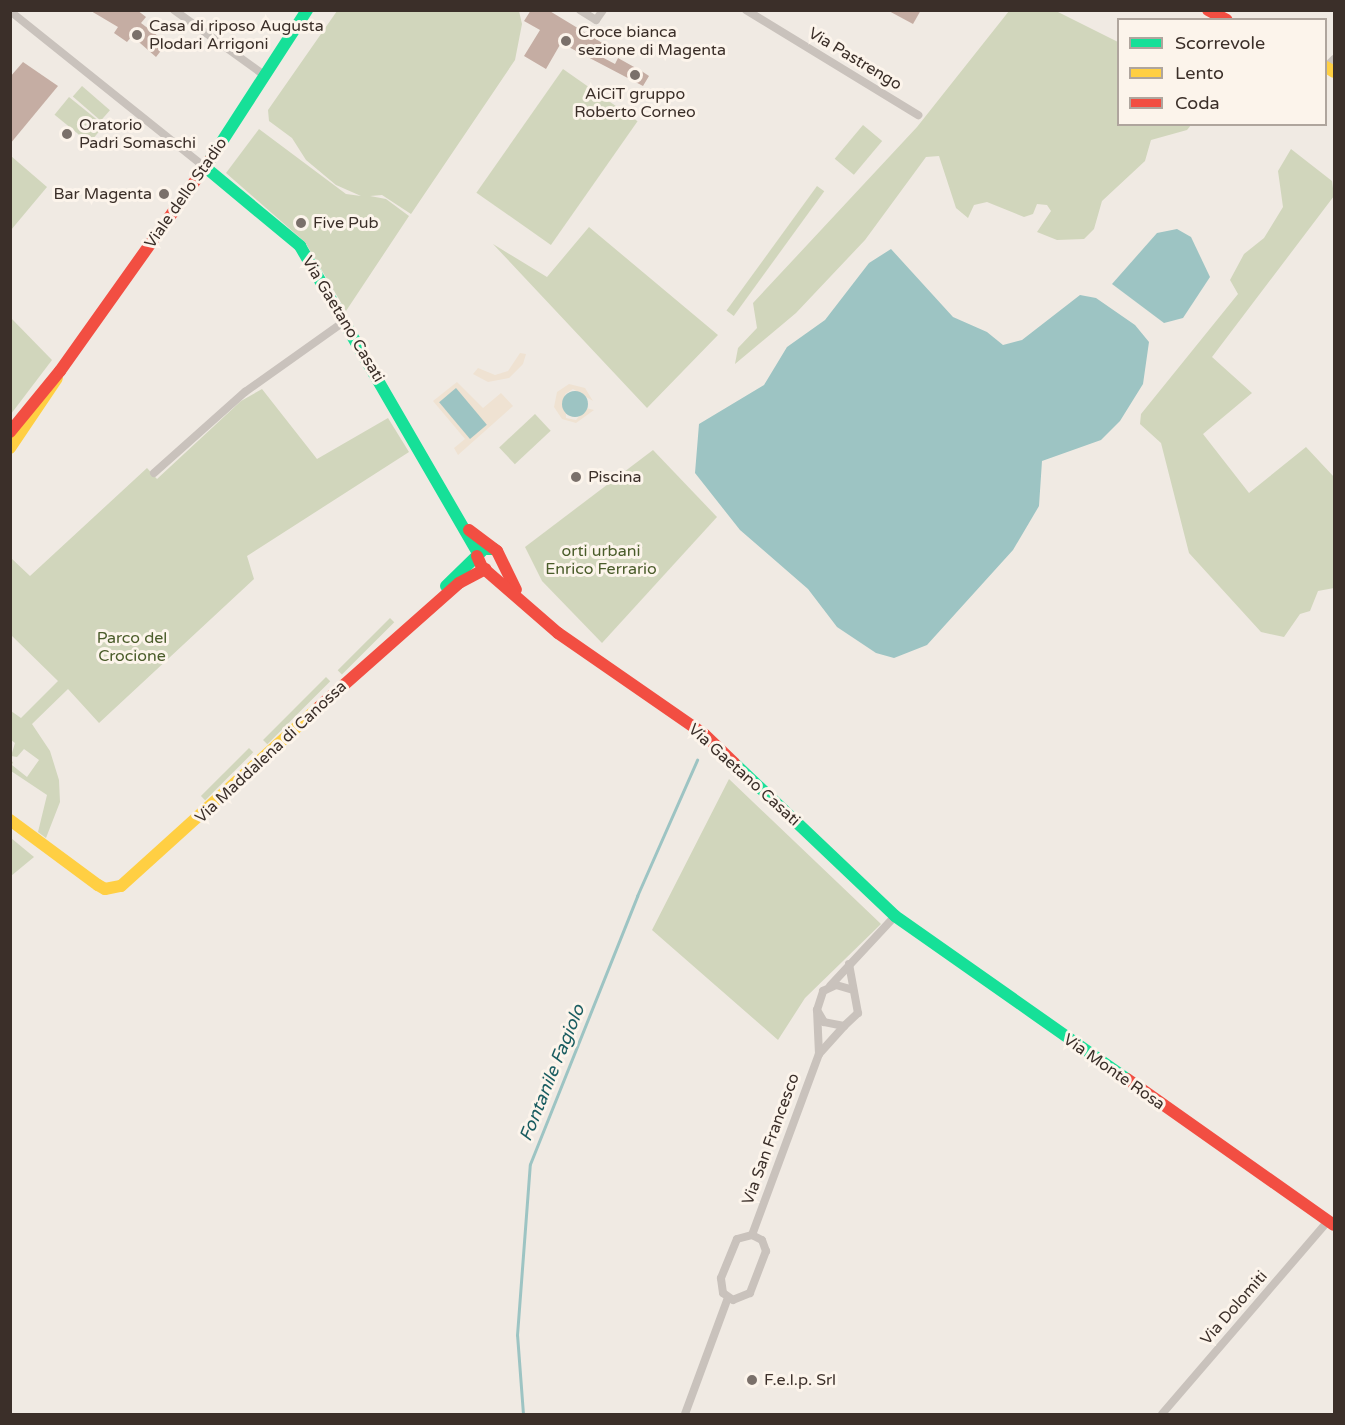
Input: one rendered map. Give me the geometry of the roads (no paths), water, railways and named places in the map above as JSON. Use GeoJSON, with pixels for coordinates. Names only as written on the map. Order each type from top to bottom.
{"type":"FeatureCollection","features":[{"type":"Feature","properties":{"kind":"street","name":"Viale dello Stadio"},"geometry":{"type":"LineString","coordinates":[[10,432],[60,371],[205,167],[307,10]]}},
{"type":"Feature","properties":{"kind":"street"},"geometry":{"type":"LineString","coordinates":[[580,10],[596,20],[603,10]]}},
{"type":"Feature","properties":{"kind":"street","name":"Via Pastrengo"},"geometry":{"type":"LineString","coordinates":[[746,10],[918,115]]}},
{"type":"Feature","properties":{"kind":"street"},"geometry":{"type":"LineString","coordinates":[[1209,10],[1223,18]]}},
{"type":"Feature","properties":{"kind":"street","name":"Via Gaetano Casati"},"geometry":{"type":"LineString","coordinates":[[10,11],[300,246],[466,527],[487,569],[595,660],[705,734],[895,916]]}},
{"type":"Feature","properties":{"kind":"street"},"geometry":{"type":"LineString","coordinates":[[178,12],[264,75]]}},
{"type":"Feature","properties":{"kind":"street"},"geometry":{"type":"LineString","coordinates":[[154,473],[245,392],[345,321]]}},
{"type":"Feature","properties":{"kind":"street","name":"Viale dello Stadio"},"geometry":{"type":"LineString","coordinates":[[10,448],[49,395],[60,371]]}},
{"type":"Feature","properties":{"kind":"street","name":"Via Gaetano Casati"},"geometry":{"type":"LineString","coordinates":[[466,527],[497,554],[525,603]]}},
{"type":"Feature","properties":{"kind":"street"},"geometry":{"type":"LineString","coordinates":[[478,555],[497,554]]}},
{"type":"Feature","properties":{"kind":"street"},"geometry":{"type":"LineString","coordinates":[[487,569],[497,554]]}},
{"type":"Feature","properties":{"kind":"street","name":"Via Maddalena di Canossa"},"geometry":{"type":"LineString","coordinates":[[10,830],[105,895],[120,893],[406,627],[478,555]]}},
{"type":"Feature","properties":{"kind":"street","name":"Via Maddalena di Canossa"},"geometry":{"type":"LineString","coordinates":[[406,627],[459,583],[487,569]]}},
{"type":"Feature","properties":{"kind":"street"},"geometry":{"type":"LineString","coordinates":[[10,822],[30,834],[66,870]]}},
{"type":"Feature","properties":{"kind":"street","name":"Via Maddalena di Canossa"},"geometry":{"type":"LineString","coordinates":[[30,834],[105,889],[136,876]]}},
{"type":"Feature","properties":{"kind":"street"},"geometry":{"type":"LineString","coordinates":[[844,1026],[830,1026],[817,1010],[820,995],[895,916]]}},
{"type":"Feature","properties":{"kind":"street","name":"Via Monte Rosa"},"geometry":{"type":"LineString","coordinates":[[895,916],[1331,1223]]}},
{"type":"Feature","properties":{"kind":"street","name":"Via San Francesco"},"geometry":{"type":"LineString","coordinates":[[728,1298],[720,1288],[720,1278],[737,1239],[752,1235],[819,1054],[844,1026],[854,1020],[859,1007],[850,989],[849,964]]}},
{"type":"Feature","properties":{"kind":"street"},"geometry":{"type":"LineString","coordinates":[[829,987],[850,989]]}},
{"type":"Feature","properties":{"kind":"street","name":"Via San Francesco"},"geometry":{"type":"LineString","coordinates":[[817,1010],[819,1054]]}},
{"type":"Feature","properties":{"kind":"street","name":"Via Dolomiti"},"geometry":{"type":"LineString","coordinates":[[1162,1414],[1331,1223]]}},
{"type":"Feature","properties":{"kind":"street"},"geometry":{"type":"LineString","coordinates":[[686,1414],[728,1298],[744,1298],[752,1287],[766,1251],[762,1240],[752,1235]]}},
{"type":"Feature","properties":{"kind":"water"},"geometry":{"type":"Polygon","coordinates":[[[1177,229],[1191,237],[1210,277],[1183,318],[1164,323],[1112,284],[1157,233],[1177,229]]]}},
{"type":"Feature","properties":{"kind":"water"},"geometry":{"type":"Polygon","coordinates":[[[891,249],[953,317],[987,332],[1003,345],[1022,340],[1080,295],[1096,298],[1135,325],[1149,342],[1143,384],[1120,421],[1101,440],[1042,461],[1039,506],[1013,550],[927,645],[894,658],[876,653],[837,627],[808,589],[740,530],[695,473],[699,424],[764,385],[787,347],[825,320],[869,263],[891,249]]]}},
{"type":"Feature","properties":{"kind":"water"},"geometry":{"type":"Polygon","coordinates":[[[456,388],[487,425],[470,439],[439,402],[456,388]]]}},
{"type":"Feature","properties":{"kind":"water"},"geometry":{"type":"Polygon","coordinates":[[[575,391],[584,395],[588,404],[584,413],[575,417],[566,413],[562,404],[566,395],[575,391]]]}},
{"type":"Feature","properties":{"kind":"waterway","name":"Fontanile Fagiolo"},"geometry":{"type":"LineString","coordinates":[[523,1414],[517,1335],[530,1164],[637,896],[697,760]]}},
{"type":"Feature","properties":{"kind":"place","name":"Casa di riposo Augusta Plodari Arrigoni"},"geometry":{"type":"Point","coordinates":[137,35]}},
{"type":"Feature","properties":{"kind":"place","name":"Croce bianca sezione di Magenta"},"geometry":{"type":"Point","coordinates":[566,41]}},
{"type":"Feature","properties":{"kind":"place","name":"AiCiT gruppo Roberto Corneo"},"geometry":{"type":"Point","coordinates":[635,75]}},
{"type":"Feature","properties":{"kind":"place","name":"Oratorio Padri Somaschi"},"geometry":{"type":"Point","coordinates":[67,134]}},
{"type":"Feature","properties":{"kind":"place","name":"Bar Magenta"},"geometry":{"type":"Point","coordinates":[164,194]}},
{"type":"Feature","properties":{"kind":"place","name":"Five Pub"},"geometry":{"type":"Point","coordinates":[301,223]}},
{"type":"Feature","properties":{"kind":"place","name":"Piscina"},"geometry":{"type":"Point","coordinates":[576,477]}},
{"type":"Feature","properties":{"kind":"place","name":"F.e.l.p. Srl"},"geometry":{"type":"Point","coordinates":[752,1380]}},
{"type":"Feature","properties":{"kind":"park label","name":"orti urbani Enrico Ferrario"},"geometry":{"type":"Point","coordinates":[601,560]}},
{"type":"Feature","properties":{"kind":"park label","name":"Parco del Crocione"},"geometry":{"type":"Point","coordinates":[132,647]}}]}
